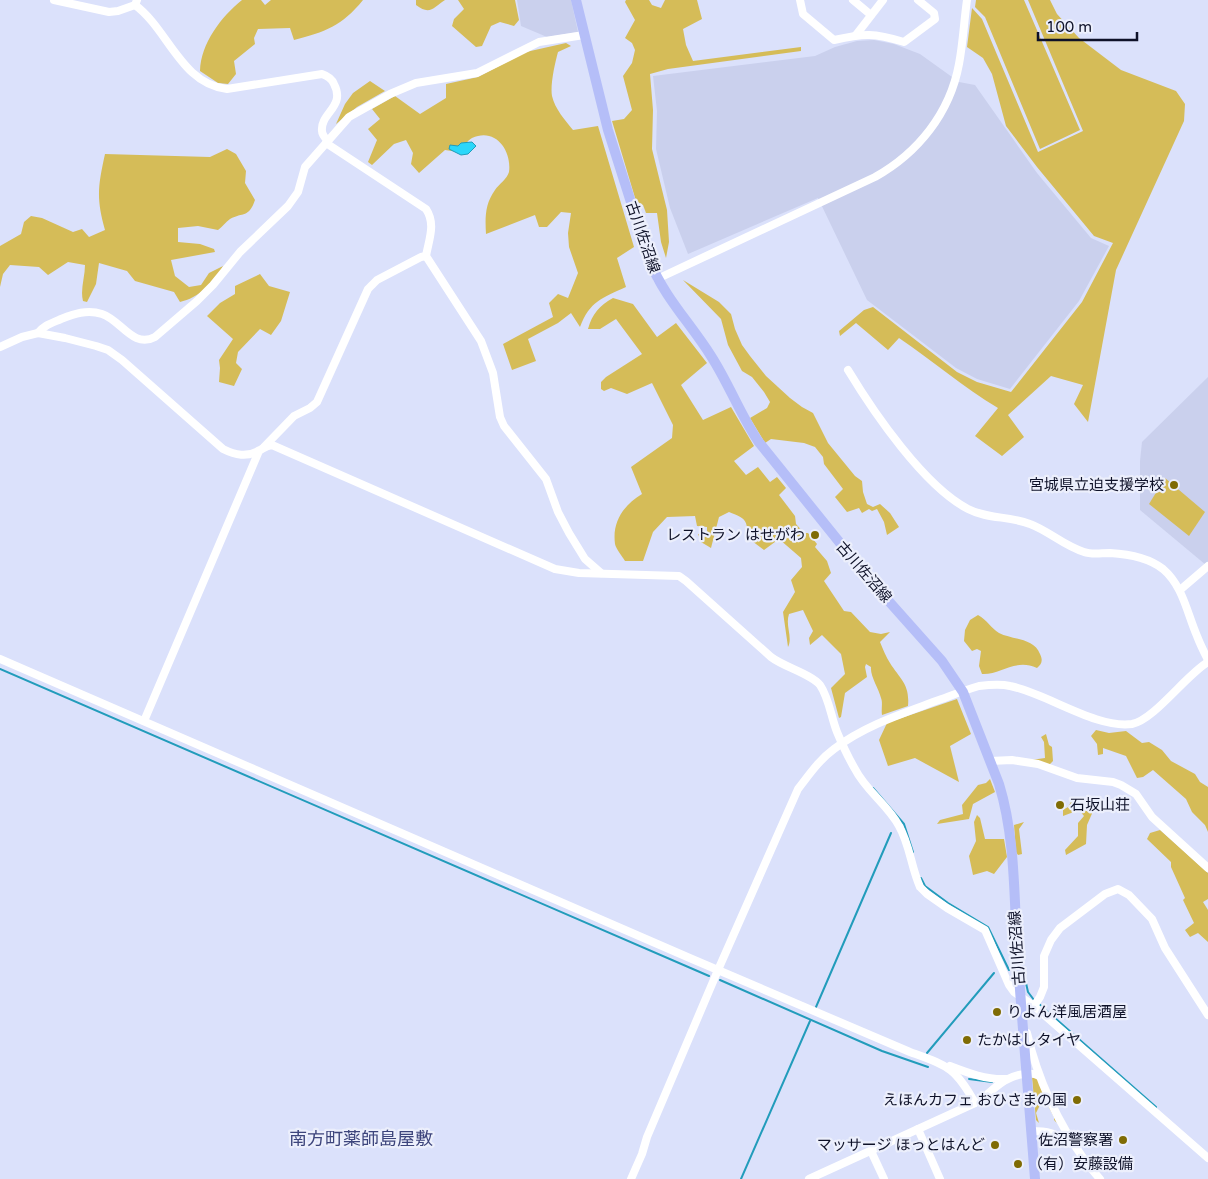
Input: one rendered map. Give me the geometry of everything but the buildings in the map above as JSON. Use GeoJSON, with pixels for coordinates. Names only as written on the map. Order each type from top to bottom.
{"type":"FeatureCollection","features":[{"type":"Feature","properties":{"kind":"main road","name":"古川佐沼線"},"geometry":{"type":"LineString","coordinates":[[576,0],[608,130],[657,279],[711,356],[743,418],[758,441],[869,579],[942,661],[963,692],[990,761],[1004,799],[1010,834],[1034,1179]]}},
{"type":"Feature","properties":{"kind":"street"},"geometry":{"type":"LineString","coordinates":[[54,0],[108,12],[118,11],[136,3],[149,17],[169,47],[193,73],[205,82],[220,88],[228,89],[322,74],[327,75],[334,84],[338,97],[334,108],[322,126],[323,135],[327,142],[426,210],[432,220],[426,256],[481,341],[493,373],[497,403],[504,426],[546,478],[558,512],[569,533],[585,559],[601,573]]}},
{"type":"Feature","properties":{"kind":"street"},"geometry":{"type":"LineString","coordinates":[[800,0],[803,14],[834,40],[856,35],[873,34],[904,42],[935,19],[934,13],[918,0]]}},
{"type":"Feature","properties":{"kind":"street"},"geometry":{"type":"LineString","coordinates":[[853,0],[871,15]]}},
{"type":"Feature","properties":{"kind":"street"},"geometry":{"type":"LineString","coordinates":[[856,35],[883,0]]}},
{"type":"Feature","properties":{"kind":"street"},"geometry":{"type":"LineString","coordinates":[[657,279],[891,168],[913,150],[935,123],[951,91],[959,64],[967,0]]}},
{"type":"Feature","properties":{"kind":"street"},"geometry":{"type":"LineString","coordinates":[[38,333],[46,325],[75,314],[88,312],[108,316],[138,340],[149,341],[155,338],[197,301],[240,252],[288,206],[298,192],[305,167],[349,117],[398,90],[416,83],[477,73],[539,42],[584,35]]}},
{"type":"Feature","properties":{"kind":"street"},"geometry":{"type":"LineString","coordinates":[[144,721],[262,449],[294,416],[317,402],[368,289],[377,280],[426,256]]}},
{"type":"Feature","properties":{"kind":"street"},"geometry":{"type":"LineString","coordinates":[[0,347],[22,337],[38,333],[65,338],[108,350],[122,360],[223,449],[237,455],[272,445],[546,565],[566,572],[679,576],[686,580],[771,657],[780,664],[807,676],[819,684],[824,693],[837,732],[855,770],[865,786],[899,826],[920,887],[946,908],[985,930],[1008,985],[1021,1002],[1030,1046],[1039,1076],[1053,1110],[1067,1135],[1100,1179]]}},
{"type":"Feature","properties":{"kind":"street"},"geometry":{"type":"LineString","coordinates":[[631,1179],[718,970],[798,788],[816,766],[832,751],[842,743],[885,720],[980,686],[1009,686],[1046,698],[1099,720],[1120,724],[1134,723],[1150,713],[1208,661],[1180,590],[1164,570],[1147,560],[1122,554],[1085,553],[1040,527],[979,513],[958,503],[931,481],[915,462],[869,404],[848,370]]}},
{"type":"Feature","properties":{"kind":"street"},"geometry":{"type":"LineString","coordinates":[[1180,590],[1208,566]]}},
{"type":"Feature","properties":{"kind":"street"},"geometry":{"type":"LineString","coordinates":[[0,659],[901,1048],[984,1077],[1008,1079],[1026,1074],[1039,1076]]}},
{"type":"Feature","properties":{"kind":"street"},"geometry":{"type":"LineString","coordinates":[[990,761],[1012,760],[1038,764],[1077,778],[1113,782],[1121,785],[1136,794],[1152,817],[1208,868]]}},
{"type":"Feature","properties":{"kind":"street"},"geometry":{"type":"LineString","coordinates":[[1036,1004],[1044,987],[1044,956],[1056,932],[1105,894],[1118,889],[1129,895],[1152,919],[1165,948],[1208,1016]]}},
{"type":"Feature","properties":{"kind":"street"},"geometry":{"type":"LineString","coordinates":[[1021,1002],[1036,1004],[1208,1158]]}},
{"type":"Feature","properties":{"kind":"street"},"geometry":{"type":"LineString","coordinates":[[941,1063],[960,1076],[976,1103]]}},
{"type":"Feature","properties":{"kind":"street"},"geometry":{"type":"LineString","coordinates":[[809,1179],[976,1103],[1008,1079]]}},
{"type":"Feature","properties":{"kind":"street"},"geometry":{"type":"LineString","coordinates":[[918,1129],[940,1179]]}},
{"type":"Feature","properties":{"kind":"street"},"geometry":{"type":"LineString","coordinates":[[1031,1131],[1061,1136],[1086,1162]]}},
{"type":"Feature","properties":{"kind":"street"},"geometry":{"type":"LineString","coordinates":[[871,1151],[884,1179]]}},
{"type":"Feature","properties":{"kind":"shaded area"},"geometry":{"type":"Polygon","coordinates":[[[242,0],[261,0],[265,5],[271,0],[363,0],[340,22],[324,31],[305,37],[294,40],[290,28],[258,29],[254,38],[255,44],[234,61],[236,74],[228,84],[218,83],[200,71],[204,50],[220,23],[242,0]]]}},
{"type":"Feature","properties":{"kind":"shaded area"},"geometry":{"type":"Polygon","coordinates":[[[416,0],[445,0],[435,8],[425,10],[416,5],[416,0]]]}},
{"type":"Feature","properties":{"kind":"shaded area"},"geometry":{"type":"Polygon","coordinates":[[[458,0],[515,0],[519,20],[514,26],[500,22],[491,26],[482,46],[476,47],[452,26],[454,19],[464,9],[458,0]]]}},
{"type":"Feature","properties":{"kind":"shaded area"},"geometry":{"type":"Polygon","coordinates":[[[517,0],[571,0],[578,32],[547,37],[521,26],[517,0]]]}},
{"type":"Feature","properties":{"kind":"shaded area"},"geometry":{"type":"Polygon","coordinates":[[[626,0],[649,0],[652,5],[661,8],[665,0],[697,0],[702,19],[683,29],[686,45],[693,61],[801,47],[801,51],[668,69],[650,74],[653,110],[652,149],[667,210],[669,242],[666,258],[661,242],[657,213],[646,213],[643,205],[636,201],[612,121],[624,119],[632,110],[623,76],[632,63],[635,50],[632,43],[625,38],[635,20],[625,2],[626,0]]]}},
{"type":"Feature","properties":{"kind":"shaded area"},"geometry":{"type":"Polygon","coordinates":[[[976,0],[1024,0],[1080,130],[1040,149],[985,17],[975,7],[976,0]]]}},
{"type":"Feature","properties":{"kind":"shaded area"},"geometry":{"type":"Polygon","coordinates":[[[1028,0],[1050,0],[1057,14],[1079,38],[1121,70],[1176,91],[1185,104],[1184,121],[1116,270],[1088,422],[1074,404],[1083,385],[1051,376],[1008,415],[1024,437],[1002,456],[975,436],[998,408],[899,338],[888,350],[856,323],[840,336],[839,331],[864,310],[873,307],[957,372],[977,382],[1011,392],[1082,302],[1113,243],[1094,236],[1006,126],[992,74],[983,58],[967,47],[972,8],[982,19],[1038,152],[1083,131],[1028,0]]]}},
{"type":"Feature","properties":{"kind":"shaded area"},"geometry":{"type":"Polygon","coordinates":[[[874,40],[894,44],[920,54],[959,82],[975,85],[1037,173],[1091,238],[1109,246],[1079,301],[1010,389],[977,379],[956,368],[867,300],[818,198],[688,254],[670,208],[656,149],[657,111],[653,76],[815,56],[835,47],[857,41],[874,40]]]}},
{"type":"Feature","properties":{"kind":"shaded area"},"geometry":{"type":"Polygon","coordinates":[[[566,43],[571,46],[558,52],[553,74],[553,101],[573,130],[598,126],[634,247],[617,258],[626,287],[598,301],[588,311],[580,327],[571,313],[558,323],[528,339],[536,361],[512,370],[503,344],[553,317],[549,303],[558,294],[568,298],[578,273],[569,247],[568,233],[571,213],[561,212],[547,227],[539,227],[535,215],[486,234],[486,216],[489,200],[509,172],[508,156],[505,149],[495,138],[480,135],[472,138],[458,152],[445,150],[419,173],[411,164],[413,153],[406,140],[394,144],[372,165],[368,162],[377,140],[368,129],[380,119],[372,109],[395,96],[420,114],[446,98],[446,84],[478,77],[526,52],[566,43]]]}},
{"type":"Feature","properties":{"kind":"shaded area"},"geometry":{"type":"Polygon","coordinates":[[[370,81],[385,91],[357,107],[336,124],[345,104],[353,93],[370,81]]]}},
{"type":"Feature","properties":{"kind":"shaded area"},"geometry":{"type":"Polygon","coordinates":[[[227,149],[236,154],[246,171],[245,183],[255,200],[248,212],[230,219],[218,230],[198,226],[178,228],[178,242],[200,244],[214,249],[215,252],[171,260],[175,276],[189,287],[201,285],[209,273],[223,266],[211,284],[193,297],[180,302],[174,292],[135,281],[127,271],[99,263],[96,284],[87,302],[83,301],[82,297],[85,265],[68,262],[48,275],[39,267],[10,265],[3,274],[0,287],[0,246],[21,234],[24,222],[31,216],[42,218],[73,232],[82,229],[89,237],[105,230],[100,209],[99,192],[105,154],[210,157],[227,149]]]}},
{"type":"Feature","properties":{"kind":"shaded area"},"geometry":{"type":"Polygon","coordinates":[[[260,274],[269,286],[290,292],[281,321],[271,335],[260,329],[238,352],[236,363],[242,369],[234,386],[219,382],[219,360],[233,339],[207,316],[220,303],[235,294],[235,286],[260,274]]]}},
{"type":"Feature","properties":{"kind":"shaded area"},"geometry":{"type":"Polygon","coordinates":[[[683,280],[719,302],[731,314],[742,345],[750,356],[766,376],[790,398],[813,413],[828,443],[855,476],[862,481],[867,504],[873,507],[880,504],[890,513],[899,527],[887,535],[884,522],[877,509],[872,511],[869,509],[862,513],[859,508],[847,512],[835,497],[843,489],[824,464],[823,457],[815,447],[804,443],[771,439],[765,443],[750,418],[767,408],[770,402],[752,377],[742,371],[728,345],[721,319],[683,280]]]}},
{"type":"Feature","properties":{"kind":"shaded area"},"geometry":{"type":"Polygon","coordinates":[[[613,298],[633,304],[657,337],[676,323],[707,363],[681,385],[703,420],[731,407],[754,446],[734,461],[746,475],[758,467],[770,482],[777,477],[786,488],[779,495],[795,516],[796,524],[804,533],[808,533],[817,544],[815,547],[827,561],[831,573],[824,581],[844,611],[851,612],[870,632],[881,634],[890,632],[880,642],[889,661],[906,687],[908,706],[882,715],[880,694],[871,667],[866,664],[867,677],[845,693],[841,717],[839,718],[831,688],[845,674],[841,654],[822,635],[810,645],[809,638],[813,631],[803,610],[789,614],[790,639],[788,647],[783,612],[795,592],[791,580],[802,567],[801,558],[779,539],[764,550],[748,538],[746,523],[739,516],[729,512],[719,517],[711,548],[701,542],[698,534],[707,533],[707,527],[697,526],[695,516],[667,517],[653,532],[643,561],[625,561],[615,544],[615,528],[621,514],[630,503],[642,494],[631,467],[672,438],[673,425],[652,383],[627,394],[611,388],[604,391],[601,389],[601,382],[606,377],[642,354],[616,319],[600,329],[588,329],[597,310],[613,298]]]}},
{"type":"Feature","properties":{"kind":"shaded area","name":"宮城県立迫支援学校"},"geometry":{"type":"Polygon","coordinates":[[[1208,377],[1208,563],[1206,565],[1140,510],[1140,461],[1142,442],[1208,377]]]}},
{"type":"Feature","properties":{"kind":"shaded area"},"geometry":{"type":"Polygon","coordinates":[[[1165,478],[1205,512],[1189,536],[1149,504],[1165,478]]]}},
{"type":"Feature","properties":{"kind":"shaded area"},"geometry":{"type":"Polygon","coordinates":[[[978,615],[999,633],[1033,645],[1041,656],[1042,662],[1040,665],[1037,668],[1029,665],[1015,666],[989,674],[982,674],[979,666],[981,651],[977,649],[972,651],[964,641],[965,630],[970,620],[978,615]]]}},
{"type":"Feature","properties":{"kind":"shaded area"},"geometry":{"type":"Polygon","coordinates":[[[957,699],[971,734],[950,746],[959,782],[915,758],[888,766],[879,740],[887,723],[957,699]]]}},
{"type":"Feature","properties":{"kind":"shaded area"},"geometry":{"type":"Polygon","coordinates":[[[1096,730],[1109,733],[1126,731],[1142,743],[1149,742],[1162,750],[1171,761],[1195,774],[1200,782],[1208,787],[1208,832],[1205,825],[1192,812],[1186,799],[1153,770],[1143,777],[1137,778],[1126,756],[1103,748],[1103,754],[1098,755],[1097,744],[1091,736],[1096,730]]]}},
{"type":"Feature","properties":{"kind":"shaded area"},"geometry":{"type":"Polygon","coordinates":[[[1046,734],[1049,745],[1052,747],[1053,761],[1049,765],[1031,760],[1045,758],[1044,742],[1041,737],[1046,734]]]}},
{"type":"Feature","properties":{"kind":"shaded area"},"geometry":{"type":"Polygon","coordinates":[[[990,779],[995,792],[973,804],[969,819],[937,824],[940,820],[963,814],[962,805],[978,785],[986,783],[990,779]]]}},
{"type":"Feature","properties":{"kind":"shaded area"},"geometry":{"type":"Polygon","coordinates":[[[1071,802],[1089,807],[1093,806],[1094,809],[1087,825],[1086,844],[1066,855],[1065,850],[1078,836],[1078,823],[1084,816],[1079,810],[1063,816],[1063,810],[1071,802]]]}},
{"type":"Feature","properties":{"kind":"shaded area"},"geometry":{"type":"Polygon","coordinates":[[[977,815],[980,818],[985,839],[1004,839],[1007,857],[994,874],[987,871],[973,875],[969,856],[976,841],[974,822],[977,815]]]}},
{"type":"Feature","properties":{"kind":"shaded area"},"geometry":{"type":"Polygon","coordinates":[[[1024,822],[1019,829],[1022,854],[1018,855],[1016,852],[1014,825],[1024,822]]]}},
{"type":"Feature","properties":{"kind":"shaded area"},"geometry":{"type":"Polygon","coordinates":[[[1160,830],[1208,873],[1208,899],[1203,902],[1208,910],[1208,942],[1198,933],[1190,937],[1185,930],[1194,923],[1183,900],[1185,898],[1171,867],[1171,862],[1147,839],[1150,833],[1160,830]]]}},
{"type":"Feature","properties":{"kind":"shaded area"},"geometry":{"type":"Polygon","coordinates":[[[1032,1077],[1037,1077],[1057,1123],[1041,1092],[1038,1097],[1040,1105],[1036,1113],[1039,1123],[1036,1120],[1032,1077]]]}},
{"type":"Feature","properties":{"kind":"water"},"geometry":{"type":"Polygon","coordinates":[[[472,142],[476,146],[468,154],[461,155],[449,149],[450,145],[458,146],[461,143],[472,142]]]}},
{"type":"Feature","properties":{"kind":"waterway"},"geometry":{"type":"LineString","coordinates":[[0,669],[709,976]]}},
{"type":"Feature","properties":{"kind":"waterway"},"geometry":{"type":"LineString","coordinates":[[873,788],[904,824],[913,852]]}},
{"type":"Feature","properties":{"kind":"waterway"},"geometry":{"type":"LineString","coordinates":[[816,1007],[891,833]]}},
{"type":"Feature","properties":{"kind":"waterway"},"geometry":{"type":"LineString","coordinates":[[921,878],[925,886],[948,903],[988,927],[1009,970]]}},
{"type":"Feature","properties":{"kind":"waterway"},"geometry":{"type":"LineString","coordinates":[[927,1053],[994,973]]}},
{"type":"Feature","properties":{"kind":"waterway"},"geometry":{"type":"LineString","coordinates":[[720,980],[882,1051],[928,1067]]}},
{"type":"Feature","properties":{"kind":"waterway"},"geometry":{"type":"LineString","coordinates":[[1026,983],[1028,992],[1034,1000]]}},
{"type":"Feature","properties":{"kind":"waterway"},"geometry":{"type":"LineString","coordinates":[[1039,1004],[1156,1107]]}},
{"type":"Feature","properties":{"kind":"waterway"},"geometry":{"type":"LineString","coordinates":[[741,1179],[810,1021]]}},
{"type":"Feature","properties":{"kind":"waterway"},"geometry":{"type":"LineString","coordinates":[[969,1079],[992,1082]]}},
{"type":"Feature","properties":{"kind":"place","name":"宮城県立迫支援学校"},"geometry":{"type":"Point","coordinates":[1174,485]}},
{"type":"Feature","properties":{"kind":"place","name":"レストラン はせがわ"},"geometry":{"type":"Point","coordinates":[815,535]}},
{"type":"Feature","properties":{"kind":"place","name":"石坂山荘"},"geometry":{"type":"Point","coordinates":[1060,805]}},
{"type":"Feature","properties":{"kind":"place","name":"りよん洋風居酒屋"},"geometry":{"type":"Point","coordinates":[997,1012]}},
{"type":"Feature","properties":{"kind":"place","name":"たかはしタイヤ"},"geometry":{"type":"Point","coordinates":[967,1040]}},
{"type":"Feature","properties":{"kind":"place","name":"えほんカフェ おひさまの国"},"geometry":{"type":"Point","coordinates":[1077,1100]}},
{"type":"Feature","properties":{"kind":"place","name":"佐沼警察署"},"geometry":{"type":"Point","coordinates":[1123,1140]}},
{"type":"Feature","properties":{"kind":"place","name":"マッサージ ほっとはんど"},"geometry":{"type":"Point","coordinates":[995,1145]}},
{"type":"Feature","properties":{"kind":"place","name":"（有）安藤設備"},"geometry":{"type":"Point","coordinates":[1018,1164]}},
{"type":"Feature","properties":{"kind":"district","name":"南方町薬師島屋敷"},"geometry":{"type":"Point","coordinates":[361,1139]}}]}
